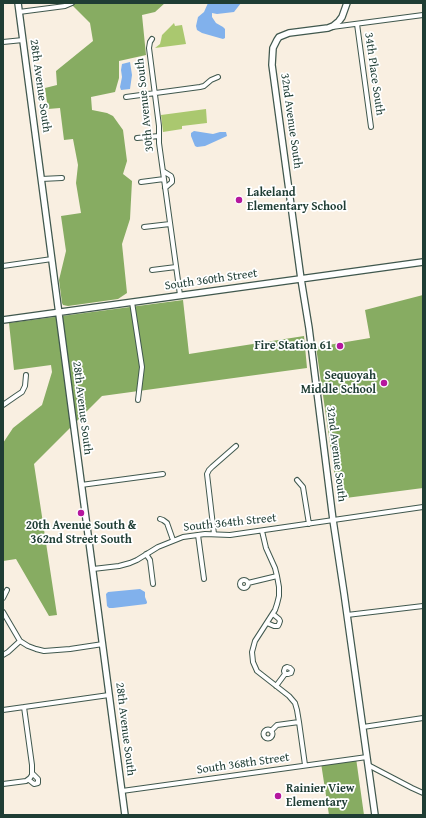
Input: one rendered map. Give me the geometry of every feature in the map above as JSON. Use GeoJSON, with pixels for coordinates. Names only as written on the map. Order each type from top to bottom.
{"type":"FeatureCollection","features":[{"type":"Feature","properties":{"kind":"street","name":"28th Avenue South"},"geometry":{"type":"LineString","coordinates":[[18,3],[125,815]]}},
{"type":"Feature","properties":{"kind":"street"},"geometry":{"type":"LineString","coordinates":[[19,12],[68,5],[72,3]]}},
{"type":"Feature","properties":{"kind":"street"},"geometry":{"type":"LineString","coordinates":[[328,28],[339,21],[344,13],[347,3]]}},
{"type":"Feature","properties":{"kind":"street"},"geometry":{"type":"LineString","coordinates":[[328,28],[423,15]]}},
{"type":"Feature","properties":{"kind":"street","name":"34th Place South"},"geometry":{"type":"LineString","coordinates":[[357,24],[371,127]]}},
{"type":"Feature","properties":{"kind":"street","name":"32nd Avenue South"},"geometry":{"type":"LineString","coordinates":[[328,28],[285,34],[279,37],[273,48],[272,57],[301,279],[309,328],[333,520],[375,815]]}},
{"type":"Feature","properties":{"kind":"street","name":"30th Avenue South"},"geometry":{"type":"LineString","coordinates":[[152,39],[149,48],[159,126],[159,143],[180,295]]}},
{"type":"Feature","properties":{"kind":"street"},"geometry":{"type":"LineString","coordinates":[[3,42],[23,40]]}},
{"type":"Feature","properties":{"kind":"street"},"geometry":{"type":"LineString","coordinates":[[126,97],[200,87],[218,77]]}},
{"type":"Feature","properties":{"kind":"street"},"geometry":{"type":"LineString","coordinates":[[137,138],[159,136]]}},
{"type":"Feature","properties":{"kind":"street","name":"30th Avenue South"},"geometry":{"type":"LineString","coordinates":[[162,170],[171,176],[172,179],[172,182],[165,188]]}},
{"type":"Feature","properties":{"kind":"street"},"geometry":{"type":"LineString","coordinates":[[41,179],[62,178]]}},
{"type":"Feature","properties":{"kind":"street"},"geometry":{"type":"LineString","coordinates":[[141,182],[164,179]]}},
{"type":"Feature","properties":{"kind":"street"},"geometry":{"type":"LineString","coordinates":[[144,227],[170,224]]}},
{"type":"Feature","properties":{"kind":"street"},"geometry":{"type":"LineString","coordinates":[[3,266],[52,259]]}},
{"type":"Feature","properties":{"kind":"street","name":"South 360th Street"},"geometry":{"type":"LineString","coordinates":[[3,320],[423,262]]}},
{"type":"Feature","properties":{"kind":"street"},"geometry":{"type":"LineString","coordinates":[[152,270],[176,267]]}},
{"type":"Feature","properties":{"kind":"street"},"geometry":{"type":"LineString","coordinates":[[132,302],[142,367],[138,400]]}},
{"type":"Feature","properties":{"kind":"street"},"geometry":{"type":"LineString","coordinates":[[3,405],[22,392],[25,386],[26,375]]}},
{"type":"Feature","properties":{"kind":"street"},"geometry":{"type":"LineString","coordinates":[[214,534],[207,474],[212,467],[236,446]]}},
{"type":"Feature","properties":{"kind":"street"},"geometry":{"type":"LineString","coordinates":[[82,484],[163,474]]}},
{"type":"Feature","properties":{"kind":"street"},"geometry":{"type":"LineString","coordinates":[[297,480],[303,487],[309,524]]}},
{"type":"Feature","properties":{"kind":"street","name":"South 364th Street"},"geometry":{"type":"LineString","coordinates":[[93,569],[125,565],[137,560],[158,547],[183,537],[214,534],[230,535],[262,531],[423,507]]}},
{"type":"Feature","properties":{"kind":"street"},"geometry":{"type":"LineString","coordinates":[[160,519],[167,523],[173,540]]}},
{"type":"Feature","properties":{"kind":"street"},"geometry":{"type":"LineString","coordinates":[[262,531],[266,548],[275,568],[279,596],[273,614],[258,635],[252,652],[253,662],[257,671],[289,696],[294,703],[297,710],[306,765]]}},
{"type":"Feature","properties":{"kind":"street"},"geometry":{"type":"LineString","coordinates":[[198,535],[204,579]]}},
{"type":"Feature","properties":{"kind":"street"},"geometry":{"type":"LineString","coordinates":[[146,554],[150,560],[153,584]]}},
{"type":"Feature","properties":{"kind":"street"},"geometry":{"type":"LineString","coordinates":[[248,583],[277,576]]}},
{"type":"Feature","properties":{"kind":"street"},"geometry":{"type":"LineString","coordinates":[[3,598],[7,590]]}},
{"type":"Feature","properties":{"kind":"street"},"geometry":{"type":"LineString","coordinates":[[347,615],[423,606]]}},
{"type":"Feature","properties":{"kind":"street"},"geometry":{"type":"LineString","coordinates":[[3,612],[20,641],[32,648],[44,650],[64,649],[103,644]]}},
{"type":"Feature","properties":{"kind":"street"},"geometry":{"type":"LineString","coordinates":[[267,622],[274,626],[278,626],[280,623],[279,619],[273,614]]}},
{"type":"Feature","properties":{"kind":"street"},"geometry":{"type":"LineString","coordinates":[[3,655],[20,641]]}},
{"type":"Feature","properties":{"kind":"street"},"geometry":{"type":"LineString","coordinates":[[276,686],[286,674]]}},
{"type":"Feature","properties":{"kind":"street"},"geometry":{"type":"LineString","coordinates":[[3,710],[110,695]]}},
{"type":"Feature","properties":{"kind":"street"},"geometry":{"type":"LineString","coordinates":[[3,784],[24,781],[31,777],[32,765],[24,707]]}},
{"type":"Feature","properties":{"kind":"street"},"geometry":{"type":"LineString","coordinates":[[362,727],[423,718]]}},
{"type":"Feature","properties":{"kind":"street"},"geometry":{"type":"LineString","coordinates":[[271,731],[277,725],[299,722]]}},
{"type":"Feature","properties":{"kind":"street","name":"South 368th Street"},"geometry":{"type":"LineString","coordinates":[[122,791],[366,757]]}},
{"type":"Feature","properties":{"kind":"street"},"geometry":{"type":"LineString","coordinates":[[368,765],[412,788],[423,792]]}},
{"type":"Feature","properties":{"kind":"green space"},"geometry":{"type":"Polygon","coordinates":[[[74,3],[165,3],[155,12],[142,15],[146,55],[119,61],[119,78],[115,92],[91,97],[92,110],[107,113],[113,116],[123,130],[127,161],[123,174],[132,181],[130,219],[122,244],[127,293],[118,299],[68,306],[63,305],[62,303],[59,280],[66,251],[61,216],[81,213],[76,183],[78,165],[73,139],[64,140],[60,108],[48,109],[45,88],[57,85],[56,71],[93,41],[90,23],[72,5],[74,3]]]}},
{"type":"Feature","properties":{"kind":"green space"},"geometry":{"type":"Polygon","coordinates":[[[174,23],[175,26],[182,25],[186,44],[155,48],[160,44],[162,35],[174,23]]]}},
{"type":"Feature","properties":{"kind":"green space"},"geometry":{"type":"Polygon","coordinates":[[[206,109],[207,123],[182,126],[182,129],[163,132],[161,115],[206,109]]]}},
{"type":"Feature","properties":{"kind":"green space","name":"Sequoyah Middle School"},"geometry":{"type":"Polygon","coordinates":[[[423,295],[423,488],[338,499],[316,347],[370,338],[365,310],[423,295]]]}},
{"type":"Feature","properties":{"kind":"green space"},"geometry":{"type":"Polygon","coordinates":[[[183,300],[189,354],[304,336],[307,368],[102,396],[34,464],[57,615],[49,616],[16,559],[3,561],[3,443],[13,428],[42,405],[52,372],[51,365],[14,370],[9,323],[183,300]]]}},
{"type":"Feature","properties":{"kind":"green space"},"geometry":{"type":"Polygon","coordinates":[[[356,758],[364,815],[329,815],[321,763],[356,758]]]}},
{"type":"Feature","properties":{"kind":"water"},"geometry":{"type":"Polygon","coordinates":[[[208,3],[241,3],[234,12],[217,14],[212,13],[212,17],[216,23],[225,29],[225,38],[223,39],[197,30],[196,26],[198,17],[204,12],[208,3]]]}},
{"type":"Feature","properties":{"kind":"water"},"geometry":{"type":"Polygon","coordinates":[[[130,62],[132,75],[130,89],[121,90],[122,64],[130,62]]]}},
{"type":"Feature","properties":{"kind":"water"},"geometry":{"type":"Polygon","coordinates":[[[194,131],[213,134],[226,132],[227,136],[205,146],[197,147],[195,146],[191,136],[191,133],[194,131]]]}},
{"type":"Feature","properties":{"kind":"water"},"geometry":{"type":"Polygon","coordinates":[[[140,589],[145,592],[146,604],[113,608],[109,608],[107,606],[106,594],[108,592],[140,589]]]}},
{"type":"Feature","properties":{"kind":"place","name":"Lakeland Elementary School"},"geometry":{"type":"Point","coordinates":[239,200]}},
{"type":"Feature","properties":{"kind":"place","name":"Fire Station 61"},"geometry":{"type":"Point","coordinates":[340,346]}},
{"type":"Feature","properties":{"kind":"place","name":"Sequoyah Middle School"},"geometry":{"type":"Point","coordinates":[384,383]}},
{"type":"Feature","properties":{"kind":"place","name":"20th Avenue South & 362nd Street South"},"geometry":{"type":"Point","coordinates":[81,513]}},
{"type":"Feature","properties":{"kind":"place","name":"Rainier View Elementary"},"geometry":{"type":"Point","coordinates":[278,796]}}]}
